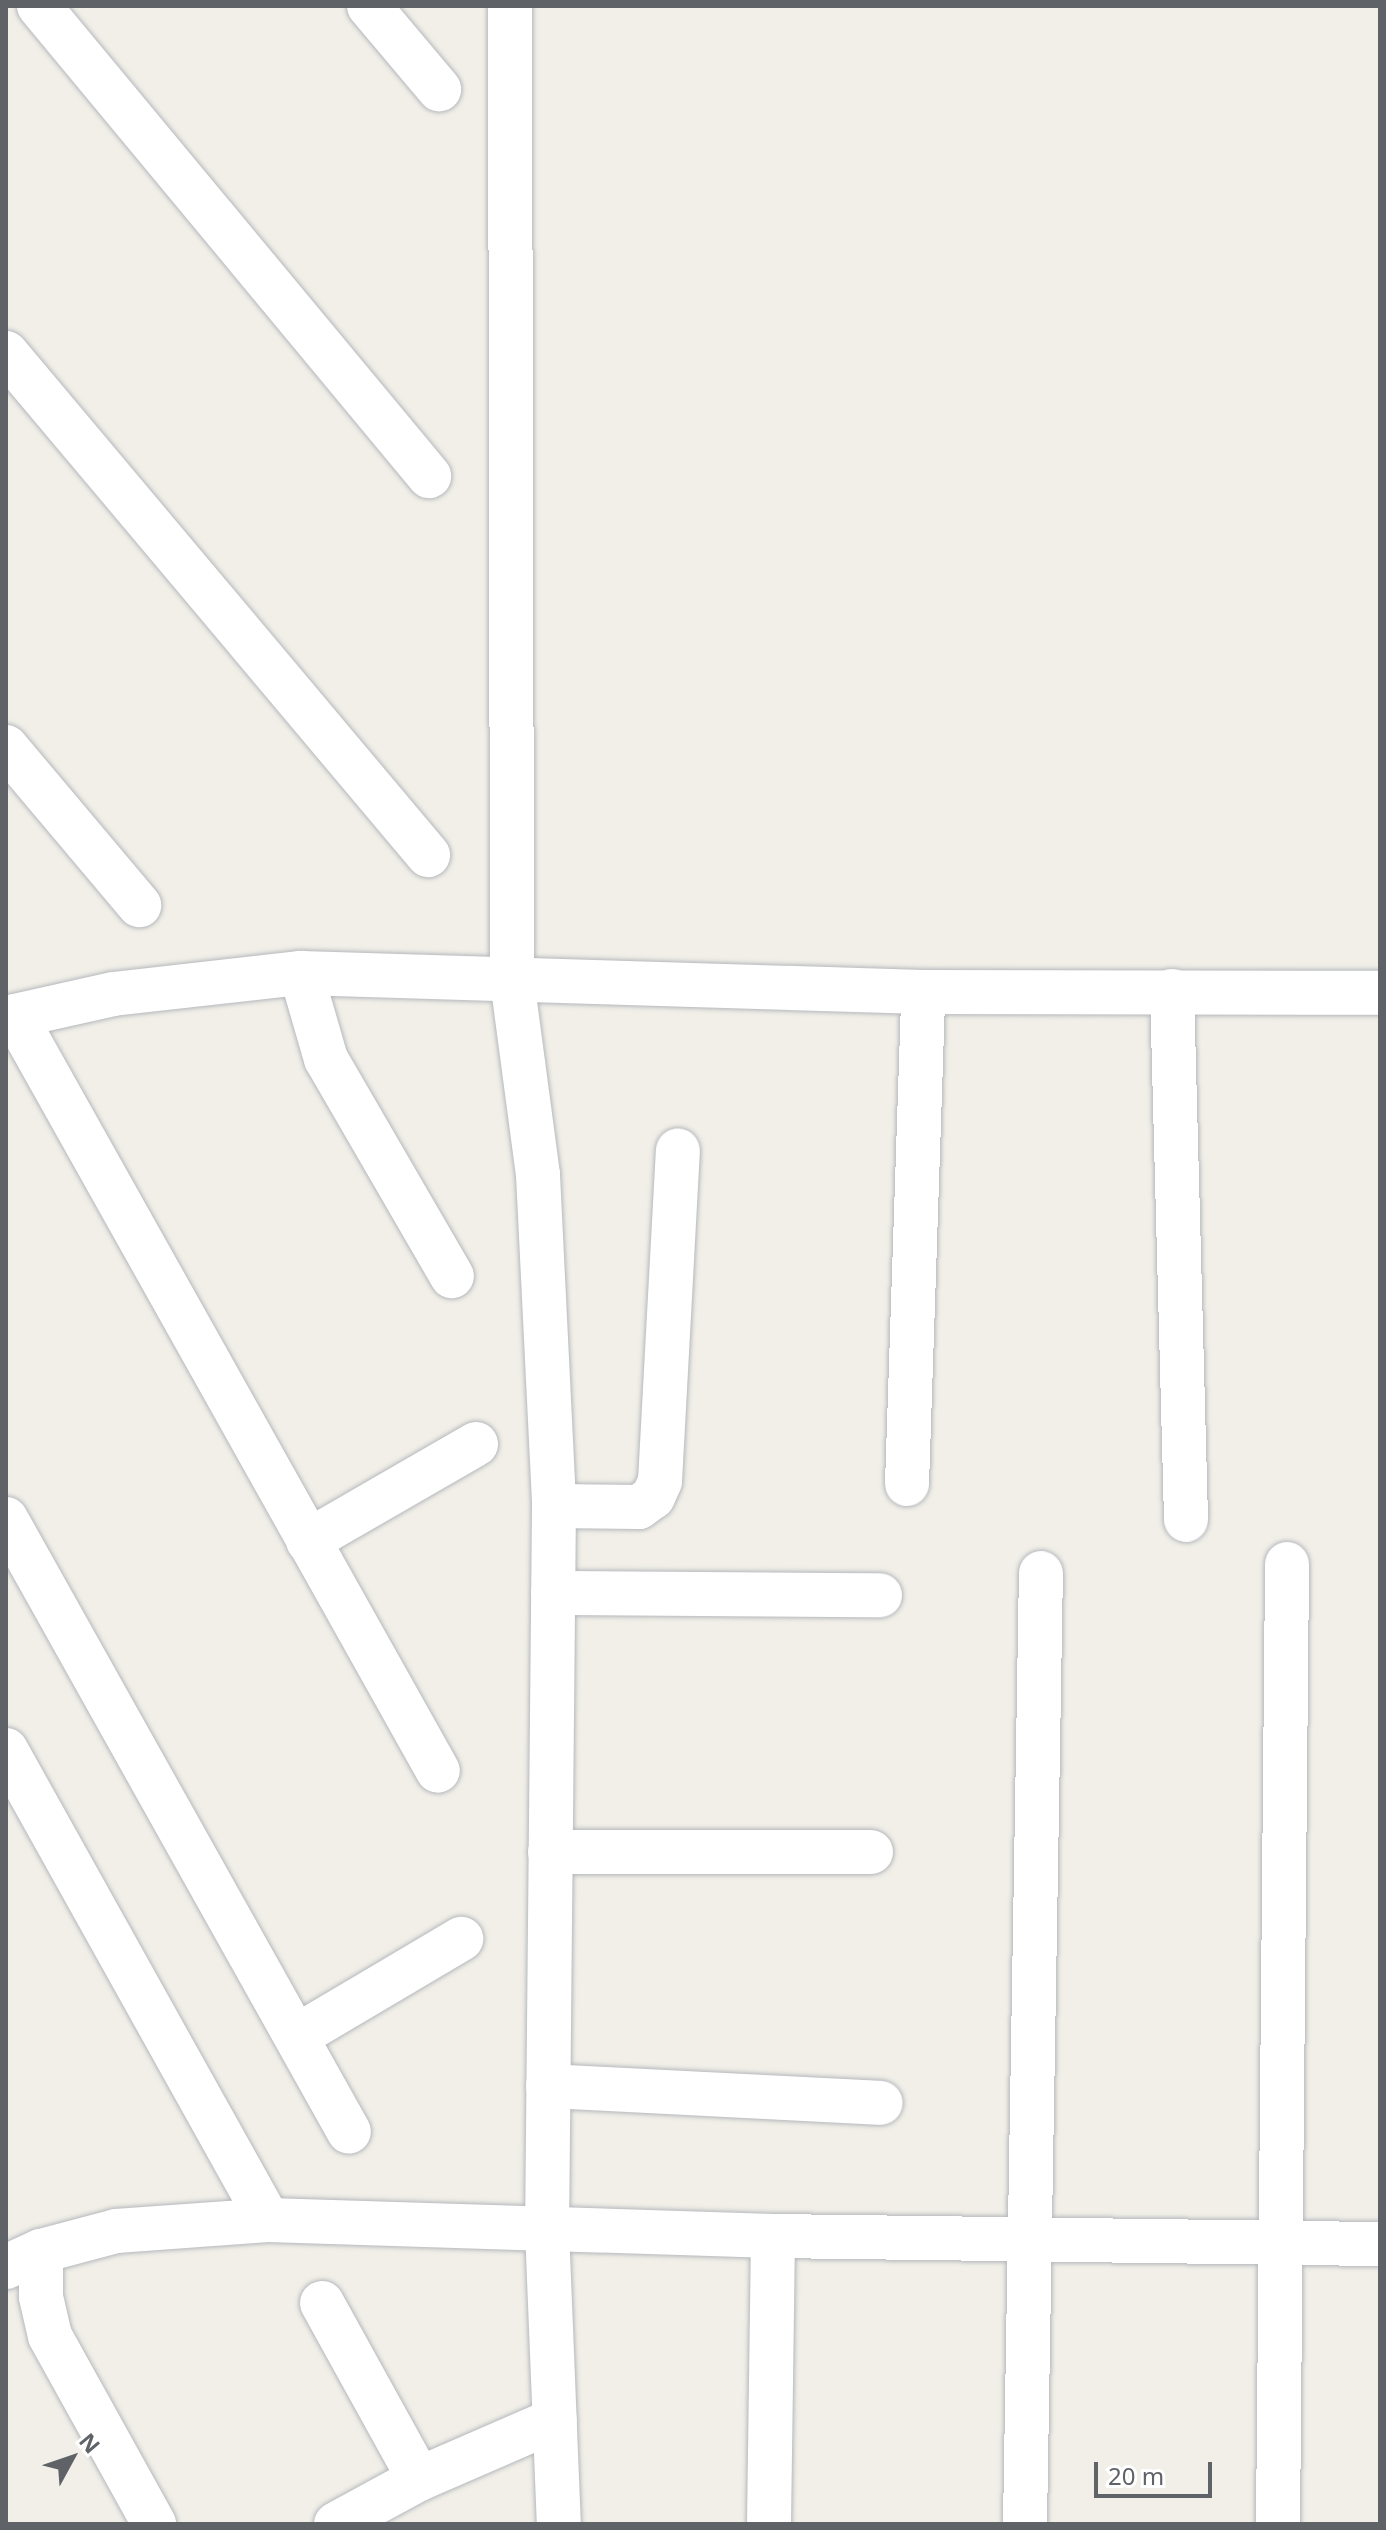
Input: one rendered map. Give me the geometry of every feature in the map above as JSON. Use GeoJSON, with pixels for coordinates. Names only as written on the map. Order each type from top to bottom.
{"type":"FeatureCollection","features":[{"type":"Feature","properties":{"kind":"street"},"geometry":{"type":"LineString","coordinates":[[39,6],[429,476]]}},
{"type":"Feature","properties":{"kind":"street"},"geometry":{"type":"LineString","coordinates":[[369,6],[439,89]]}},
{"type":"Feature","properties":{"kind":"street"},"geometry":{"type":"LineString","coordinates":[[510,6],[512,980],[538,1175],[554,1506],[547,2229],[559,2524]]}},
{"type":"Feature","properties":{"kind":"street"},"geometry":{"type":"LineString","coordinates":[[6,353],[428,855]]}},
{"type":"Feature","properties":{"kind":"street"},"geometry":{"type":"LineString","coordinates":[[6,747],[139,905]]}},
{"type":"Feature","properties":{"kind":"street"},"geometry":{"type":"LineString","coordinates":[[301,973],[326,1059],[452,1276]]}},
{"type":"Feature","properties":{"kind":"street"},"geometry":{"type":"LineString","coordinates":[[438,1771],[11,1017],[182,984],[301,973],[923,992],[1380,993]]}},
{"type":"Feature","properties":{"kind":"street"},"geometry":{"type":"LineString","coordinates":[[1172,991],[1186,1520]]}},
{"type":"Feature","properties":{"kind":"street"},"geometry":{"type":"LineString","coordinates":[[907,1484],[923,992]]}},
{"type":"Feature","properties":{"kind":"street"},"geometry":{"type":"LineString","coordinates":[[554,1506],[639,1507],[653,1497],[660,1481],[678,1150]]}},
{"type":"Feature","properties":{"kind":"street"},"geometry":{"type":"LineString","coordinates":[[308,1541],[476,1444]]}},
{"type":"Feature","properties":{"kind":"street"},"geometry":{"type":"LineString","coordinates":[[6,1519],[349,2132]]}},
{"type":"Feature","properties":{"kind":"street"},"geometry":{"type":"LineString","coordinates":[[1278,2524],[1287,1564]]}},
{"type":"Feature","properties":{"kind":"street"},"geometry":{"type":"LineString","coordinates":[[1025,2524],[1041,1573]]}},
{"type":"Feature","properties":{"kind":"street"},"geometry":{"type":"LineString","coordinates":[[553,1593],[880,1595]]}},
{"type":"Feature","properties":{"kind":"street"},"geometry":{"type":"LineString","coordinates":[[6,1750],[268,2220]]}},
{"type":"Feature","properties":{"kind":"street"},"geometry":{"type":"LineString","coordinates":[[550,1852],[871,1852]]}},
{"type":"Feature","properties":{"kind":"street"},"geometry":{"type":"LineString","coordinates":[[297,2036],[461,1939]]}},
{"type":"Feature","properties":{"kind":"street"},"geometry":{"type":"LineString","coordinates":[[548,2086],[881,2103]]}},
{"type":"Feature","properties":{"kind":"street"},"geometry":{"type":"LineString","coordinates":[[154,2524],[50,2336],[41,2297],[23,2259],[116,2231],[268,2220],[773,2236],[1380,2244]]}},
{"type":"Feature","properties":{"kind":"street"},"geometry":{"type":"LineString","coordinates":[[769,2524],[773,2236]]}},
{"type":"Feature","properties":{"kind":"street"},"geometry":{"type":"LineString","coordinates":[[322,2303],[419,2479]]}},
{"type":"Feature","properties":{"kind":"street"},"geometry":{"type":"LineString","coordinates":[[336,2524],[419,2479],[555,2420]]}}]}
